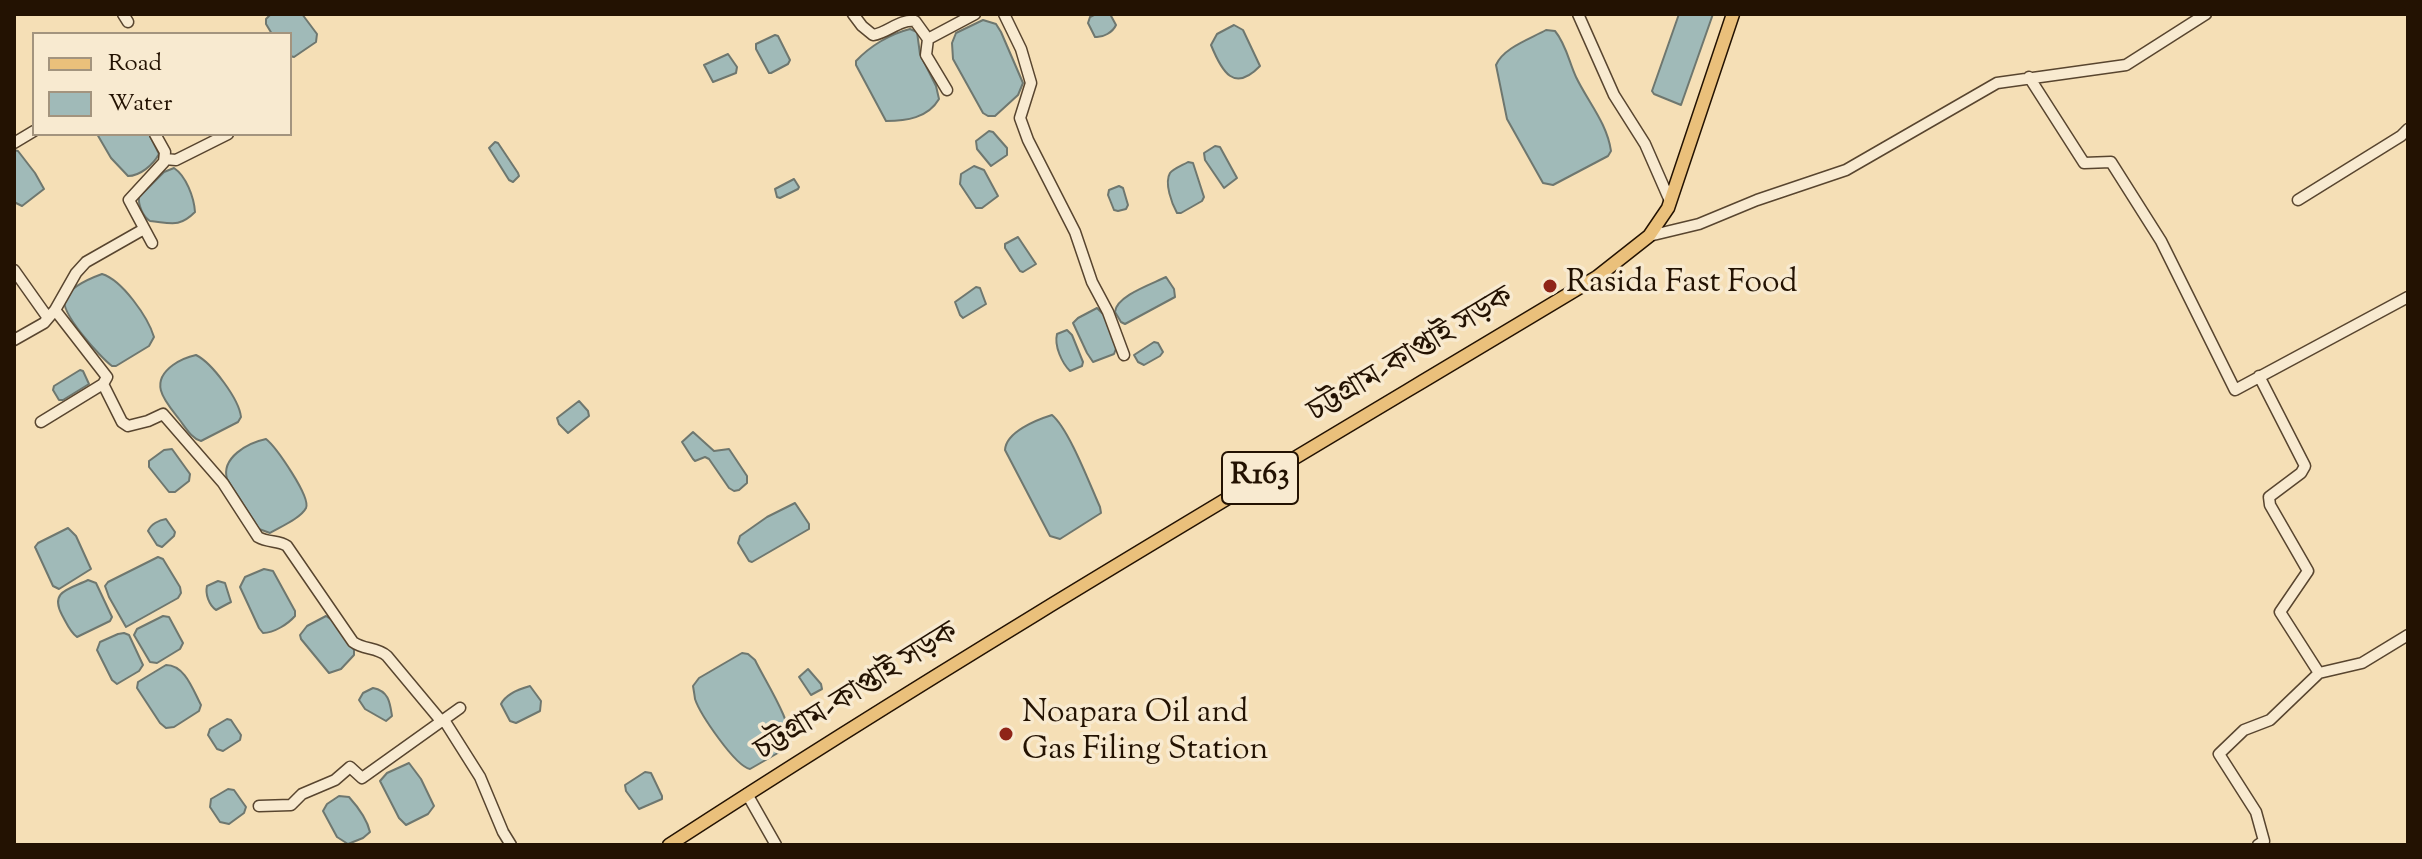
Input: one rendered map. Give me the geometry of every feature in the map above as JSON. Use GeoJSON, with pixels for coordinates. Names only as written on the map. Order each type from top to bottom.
{"type":"FeatureCollection","features":[{"type":"Feature","properties":{"kind":"main road","name":"চট্টগ্রাম-কাপ্তাই সড়ক"},"geometry":{"type":"LineString","coordinates":[[669,845],[1223,500],[1597,277],[1649,236],[1670,201],[1733,14]]}},
{"type":"Feature","properties":{"kind":"street"},"geometry":{"type":"LineString","coordinates":[[853,14],[873,35],[900,23],[915,21],[928,39],[926,55],[947,90]]}},
{"type":"Feature","properties":{"kind":"street"},"geometry":{"type":"LineString","coordinates":[[928,39],[975,14]]}},
{"type":"Feature","properties":{"kind":"street"},"geometry":{"type":"LineString","coordinates":[[1004,14],[1021,49],[1031,83],[1020,118],[1075,232],[1092,282],[1108,312],[1124,355]]}},
{"type":"Feature","properties":{"kind":"street"},"geometry":{"type":"LineString","coordinates":[[1578,14],[1614,95],[1645,144],[1670,201]]}},
{"type":"Feature","properties":{"kind":"street"},"geometry":{"type":"LineString","coordinates":[[1649,236],[1699,224],[1757,200],[1846,170],[1997,83],[2126,65],[2206,14]]}},
{"type":"Feature","properties":{"kind":"street"},"geometry":{"type":"LineString","coordinates":[[2029,77],[2084,163],[2111,162],[2161,241],[2235,390],[2408,297]]}},
{"type":"Feature","properties":{"kind":"street"},"geometry":{"type":"LineString","coordinates":[[2298,200],[2408,129]]}},
{"type":"Feature","properties":{"kind":"street"},"geometry":{"type":"LineString","coordinates":[[156,136],[165,159]]}},
{"type":"Feature","properties":{"kind":"street"},"geometry":{"type":"LineString","coordinates":[[165,159],[176,160],[224,136]]}},
{"type":"Feature","properties":{"kind":"street"},"geometry":{"type":"LineString","coordinates":[[152,243],[129,200],[165,159]]}},
{"type":"Feature","properties":{"kind":"street"},"geometry":{"type":"LineString","coordinates":[[14,340],[44,323],[86,262],[144,229]]}},
{"type":"Feature","properties":{"kind":"street"},"geometry":{"type":"LineString","coordinates":[[14,270],[107,377],[103,384],[41,422]]}},
{"type":"Feature","properties":{"kind":"street"},"geometry":{"type":"LineString","coordinates":[[2259,376],[2305,466],[2301,473],[2269,497],[2270,505],[2308,571],[2280,612],[2319,673]]}},
{"type":"Feature","properties":{"kind":"street"},"geometry":{"type":"LineString","coordinates":[[103,384],[122,422],[128,426],[163,414],[223,483],[258,537],[264,541],[283,542],[287,546],[353,642],[387,656],[443,721],[480,777],[511,845]]}},
{"type":"Feature","properties":{"kind":"street"},"geometry":{"type":"LineString","coordinates":[[2258,845],[2264,841],[2256,812],[2219,754],[2244,730],[2270,720],[2319,673],[2362,663],[2408,635]]}},
{"type":"Feature","properties":{"kind":"street"},"geometry":{"type":"LineString","coordinates":[[259,806],[291,805],[302,794],[335,780],[350,767],[362,778],[460,708]]}},
{"type":"Feature","properties":{"kind":"street"},"geometry":{"type":"LineString","coordinates":[[747,794],[776,845]]}},
{"type":"Feature","properties":{"kind":"water"},"geometry":{"type":"Polygon","coordinates":[[[271,14],[302,14],[317,34],[316,42],[292,56],[292,32],[271,32],[266,19],[271,14]]]}},
{"type":"Feature","properties":{"kind":"water"},"geometry":{"type":"Polygon","coordinates":[[[1110,14],[1116,25],[1110,32],[1098,37],[1095,37],[1088,23],[1090,17],[1110,14]]]}},
{"type":"Feature","properties":{"kind":"water"},"geometry":{"type":"Polygon","coordinates":[[[1679,14],[1713,14],[1681,105],[1652,91],[1679,14]]]}},
{"type":"Feature","properties":{"kind":"water"},"geometry":{"type":"Polygon","coordinates":[[[983,20],[996,24],[1023,83],[1018,95],[995,116],[983,113],[953,59],[952,43],[956,33],[983,20]]]}},
{"type":"Feature","properties":{"kind":"water"},"geometry":{"type":"Polygon","coordinates":[[[1234,25],[1243,30],[1260,66],[1243,78],[1230,76],[1224,71],[1211,45],[1217,34],[1234,25]]]}},
{"type":"Feature","properties":{"kind":"water"},"geometry":{"type":"Polygon","coordinates":[[[910,29],[917,32],[920,54],[939,99],[923,114],[886,121],[856,61],[881,41],[910,29]]]}},
{"type":"Feature","properties":{"kind":"water"},"geometry":{"type":"Polygon","coordinates":[[[1546,30],[1555,31],[1562,42],[1576,77],[1606,131],[1611,151],[1608,156],[1553,185],[1543,183],[1507,119],[1496,65],[1511,49],[1546,30]]]}},
{"type":"Feature","properties":{"kind":"water"},"geometry":{"type":"Polygon","coordinates":[[[775,35],[790,60],[769,73],[756,44],[775,35]]]}},
{"type":"Feature","properties":{"kind":"water"},"geometry":{"type":"Polygon","coordinates":[[[728,54],[737,67],[736,73],[713,82],[704,65],[728,54]]]}},
{"type":"Feature","properties":{"kind":"water"},"geometry":{"type":"Polygon","coordinates":[[[989,131],[1007,148],[1007,155],[991,166],[977,149],[976,141],[989,131]]]}},
{"type":"Feature","properties":{"kind":"water"},"geometry":{"type":"Polygon","coordinates":[[[98,136],[150,136],[159,154],[146,169],[128,176],[111,158],[98,136]]]}},
{"type":"Feature","properties":{"kind":"water"},"geometry":{"type":"Polygon","coordinates":[[[495,142],[518,173],[513,182],[489,148],[495,142]]]}},
{"type":"Feature","properties":{"kind":"water"},"geometry":{"type":"Polygon","coordinates":[[[1215,146],[1220,147],[1237,178],[1224,188],[1205,160],[1204,153],[1215,146]]]}},
{"type":"Feature","properties":{"kind":"water"},"geometry":{"type":"Polygon","coordinates":[[[14,150],[35,173],[44,189],[22,206],[14,202],[14,150]]]}},
{"type":"Feature","properties":{"kind":"water"},"geometry":{"type":"Polygon","coordinates":[[[1188,162],[1193,163],[1204,197],[1202,201],[1177,213],[1169,193],[1168,177],[1188,162]]]}},
{"type":"Feature","properties":{"kind":"water"},"geometry":{"type":"Polygon","coordinates":[[[974,166],[984,170],[998,196],[982,208],[976,208],[960,184],[961,174],[974,166]]]}},
{"type":"Feature","properties":{"kind":"water"},"geometry":{"type":"Polygon","coordinates":[[[174,168],[189,187],[195,212],[179,222],[150,221],[139,204],[139,197],[164,172],[174,168]]]}},
{"type":"Feature","properties":{"kind":"water"},"geometry":{"type":"Polygon","coordinates":[[[794,179],[798,189],[777,197],[775,189],[794,179]]]}},
{"type":"Feature","properties":{"kind":"water"},"geometry":{"type":"Polygon","coordinates":[[[1119,186],[1123,188],[1128,205],[1126,209],[1118,211],[1114,210],[1108,195],[1109,190],[1119,186]]]}},
{"type":"Feature","properties":{"kind":"water"},"geometry":{"type":"Polygon","coordinates":[[[1018,237],[1036,264],[1023,272],[1005,248],[1005,244],[1018,237]]]}},
{"type":"Feature","properties":{"kind":"water"},"geometry":{"type":"Polygon","coordinates":[[[102,274],[118,284],[133,300],[154,337],[149,346],[116,366],[112,366],[91,345],[74,324],[65,305],[71,291],[102,274]]]}},
{"type":"Feature","properties":{"kind":"water"},"geometry":{"type":"Polygon","coordinates":[[[1166,277],[1175,297],[1125,324],[1121,322],[1115,312],[1121,301],[1166,277]]]}},
{"type":"Feature","properties":{"kind":"water"},"geometry":{"type":"Polygon","coordinates":[[[976,287],[980,288],[986,304],[963,318],[955,302],[976,287]]]}},
{"type":"Feature","properties":{"kind":"water"},"geometry":{"type":"Polygon","coordinates":[[[1097,308],[1104,315],[1117,346],[1114,354],[1093,362],[1073,323],[1097,308]]]}},
{"type":"Feature","properties":{"kind":"water"},"geometry":{"type":"Polygon","coordinates":[[[1067,330],[1083,362],[1082,366],[1070,371],[1057,344],[1057,334],[1067,330]]]}},
{"type":"Feature","properties":{"kind":"water"},"geometry":{"type":"Polygon","coordinates":[[[1154,342],[1163,352],[1160,356],[1144,365],[1138,362],[1134,355],[1154,342]]]}},
{"type":"Feature","properties":{"kind":"water"},"geometry":{"type":"Polygon","coordinates":[[[196,355],[224,382],[241,417],[238,422],[201,441],[194,438],[169,406],[160,385],[161,378],[173,365],[196,355]]]}},
{"type":"Feature","properties":{"kind":"water"},"geometry":{"type":"Polygon","coordinates":[[[80,370],[89,384],[59,400],[54,386],[80,370]]]}},
{"type":"Feature","properties":{"kind":"water"},"geometry":{"type":"Polygon","coordinates":[[[579,401],[589,416],[568,433],[557,418],[579,401]]]}},
{"type":"Feature","properties":{"kind":"water"},"geometry":{"type":"Polygon","coordinates":[[[1052,415],[1072,444],[1101,513],[1060,539],[1050,536],[1005,450],[1016,432],[1052,415]]]}},
{"type":"Feature","properties":{"kind":"water"},"geometry":{"type":"Polygon","coordinates":[[[693,432],[714,451],[729,449],[747,476],[747,483],[734,491],[709,459],[705,457],[695,461],[682,442],[693,432]]]}},
{"type":"Feature","properties":{"kind":"water"},"geometry":{"type":"Polygon","coordinates":[[[266,439],[292,472],[306,502],[306,508],[300,515],[270,533],[259,529],[227,479],[226,471],[237,453],[266,439]]]}},
{"type":"Feature","properties":{"kind":"water"},"geometry":{"type":"Polygon","coordinates":[[[172,449],[190,474],[189,481],[175,492],[169,492],[149,467],[149,461],[164,450],[172,449]]]}},
{"type":"Feature","properties":{"kind":"water"},"geometry":{"type":"Polygon","coordinates":[[[795,503],[809,529],[749,561],[738,543],[740,536],[767,517],[795,503]]]}},
{"type":"Feature","properties":{"kind":"water"},"geometry":{"type":"Polygon","coordinates":[[[166,519],[175,532],[162,547],[157,545],[148,531],[151,526],[166,519]]]}},
{"type":"Feature","properties":{"kind":"water"},"geometry":{"type":"Polygon","coordinates":[[[68,528],[76,536],[91,569],[59,589],[53,586],[35,547],[68,528]]]}},
{"type":"Feature","properties":{"kind":"water"},"geometry":{"type":"Polygon","coordinates":[[[158,557],[163,559],[181,593],[178,598],[126,627],[105,586],[158,557]]]}},
{"type":"Feature","properties":{"kind":"water"},"geometry":{"type":"Polygon","coordinates":[[[264,569],[273,571],[295,616],[280,628],[263,633],[240,587],[245,577],[264,569]]]}},
{"type":"Feature","properties":{"kind":"water"},"geometry":{"type":"Polygon","coordinates":[[[88,580],[96,583],[112,617],[110,621],[77,637],[62,615],[58,601],[63,592],[88,580]]]}},
{"type":"Feature","properties":{"kind":"water"},"geometry":{"type":"Polygon","coordinates":[[[218,581],[225,583],[231,602],[216,610],[207,596],[207,586],[218,581]]]}},
{"type":"Feature","properties":{"kind":"water"},"geometry":{"type":"Polygon","coordinates":[[[163,616],[169,617],[183,643],[180,649],[157,663],[150,662],[134,635],[137,629],[163,616]]]}},
{"type":"Feature","properties":{"kind":"water"},"geometry":{"type":"Polygon","coordinates":[[[326,616],[354,650],[354,655],[341,669],[329,673],[300,635],[307,626],[326,616]]]}},
{"type":"Feature","properties":{"kind":"water"},"geometry":{"type":"Polygon","coordinates":[[[124,633],[129,635],[143,665],[139,671],[117,684],[97,650],[100,642],[124,633]]]}},
{"type":"Feature","properties":{"kind":"water"},"geometry":{"type":"Polygon","coordinates":[[[742,653],[755,660],[788,726],[790,737],[790,746],[750,769],[736,759],[711,727],[698,706],[693,686],[699,678],[742,653]]]}},
{"type":"Feature","properties":{"kind":"water"},"geometry":{"type":"Polygon","coordinates":[[[166,665],[183,674],[201,705],[199,711],[174,727],[166,728],[137,688],[138,682],[166,665]]]}},
{"type":"Feature","properties":{"kind":"water"},"geometry":{"type":"Polygon","coordinates":[[[808,669],[822,689],[811,695],[799,677],[808,669]]]}},
{"type":"Feature","properties":{"kind":"water"},"geometry":{"type":"Polygon","coordinates":[[[530,686],[541,701],[540,711],[516,723],[510,721],[501,704],[503,700],[517,690],[530,686]]]}},
{"type":"Feature","properties":{"kind":"water"},"geometry":{"type":"Polygon","coordinates":[[[373,688],[386,695],[389,702],[392,716],[386,721],[365,709],[359,700],[363,693],[373,688]]]}},
{"type":"Feature","properties":{"kind":"water"},"geometry":{"type":"Polygon","coordinates":[[[227,719],[241,735],[240,740],[223,751],[217,749],[208,735],[210,729],[227,719]]]}},
{"type":"Feature","properties":{"kind":"water"},"geometry":{"type":"Polygon","coordinates":[[[409,763],[434,806],[428,814],[406,825],[399,818],[380,781],[387,773],[409,763]]]}},
{"type":"Feature","properties":{"kind":"water"},"geometry":{"type":"Polygon","coordinates":[[[645,772],[651,773],[662,799],[639,809],[625,785],[645,772]]]}},
{"type":"Feature","properties":{"kind":"water"},"geometry":{"type":"Polygon","coordinates":[[[228,789],[234,790],[246,807],[244,813],[229,824],[220,822],[210,807],[211,799],[228,789]]]}},
{"type":"Feature","properties":{"kind":"water"},"geometry":{"type":"Polygon","coordinates":[[[339,796],[349,797],[370,832],[348,844],[337,837],[323,811],[339,796]]]}},
{"type":"Feature","properties":{"kind":"place","name":"Rasida Fast Food"},"geometry":{"type":"Point","coordinates":[1550,286]}},
{"type":"Feature","properties":{"kind":"place","name":"Noapara Oil and Gas Filing Station"},"geometry":{"type":"Point","coordinates":[1006,734]}}]}
